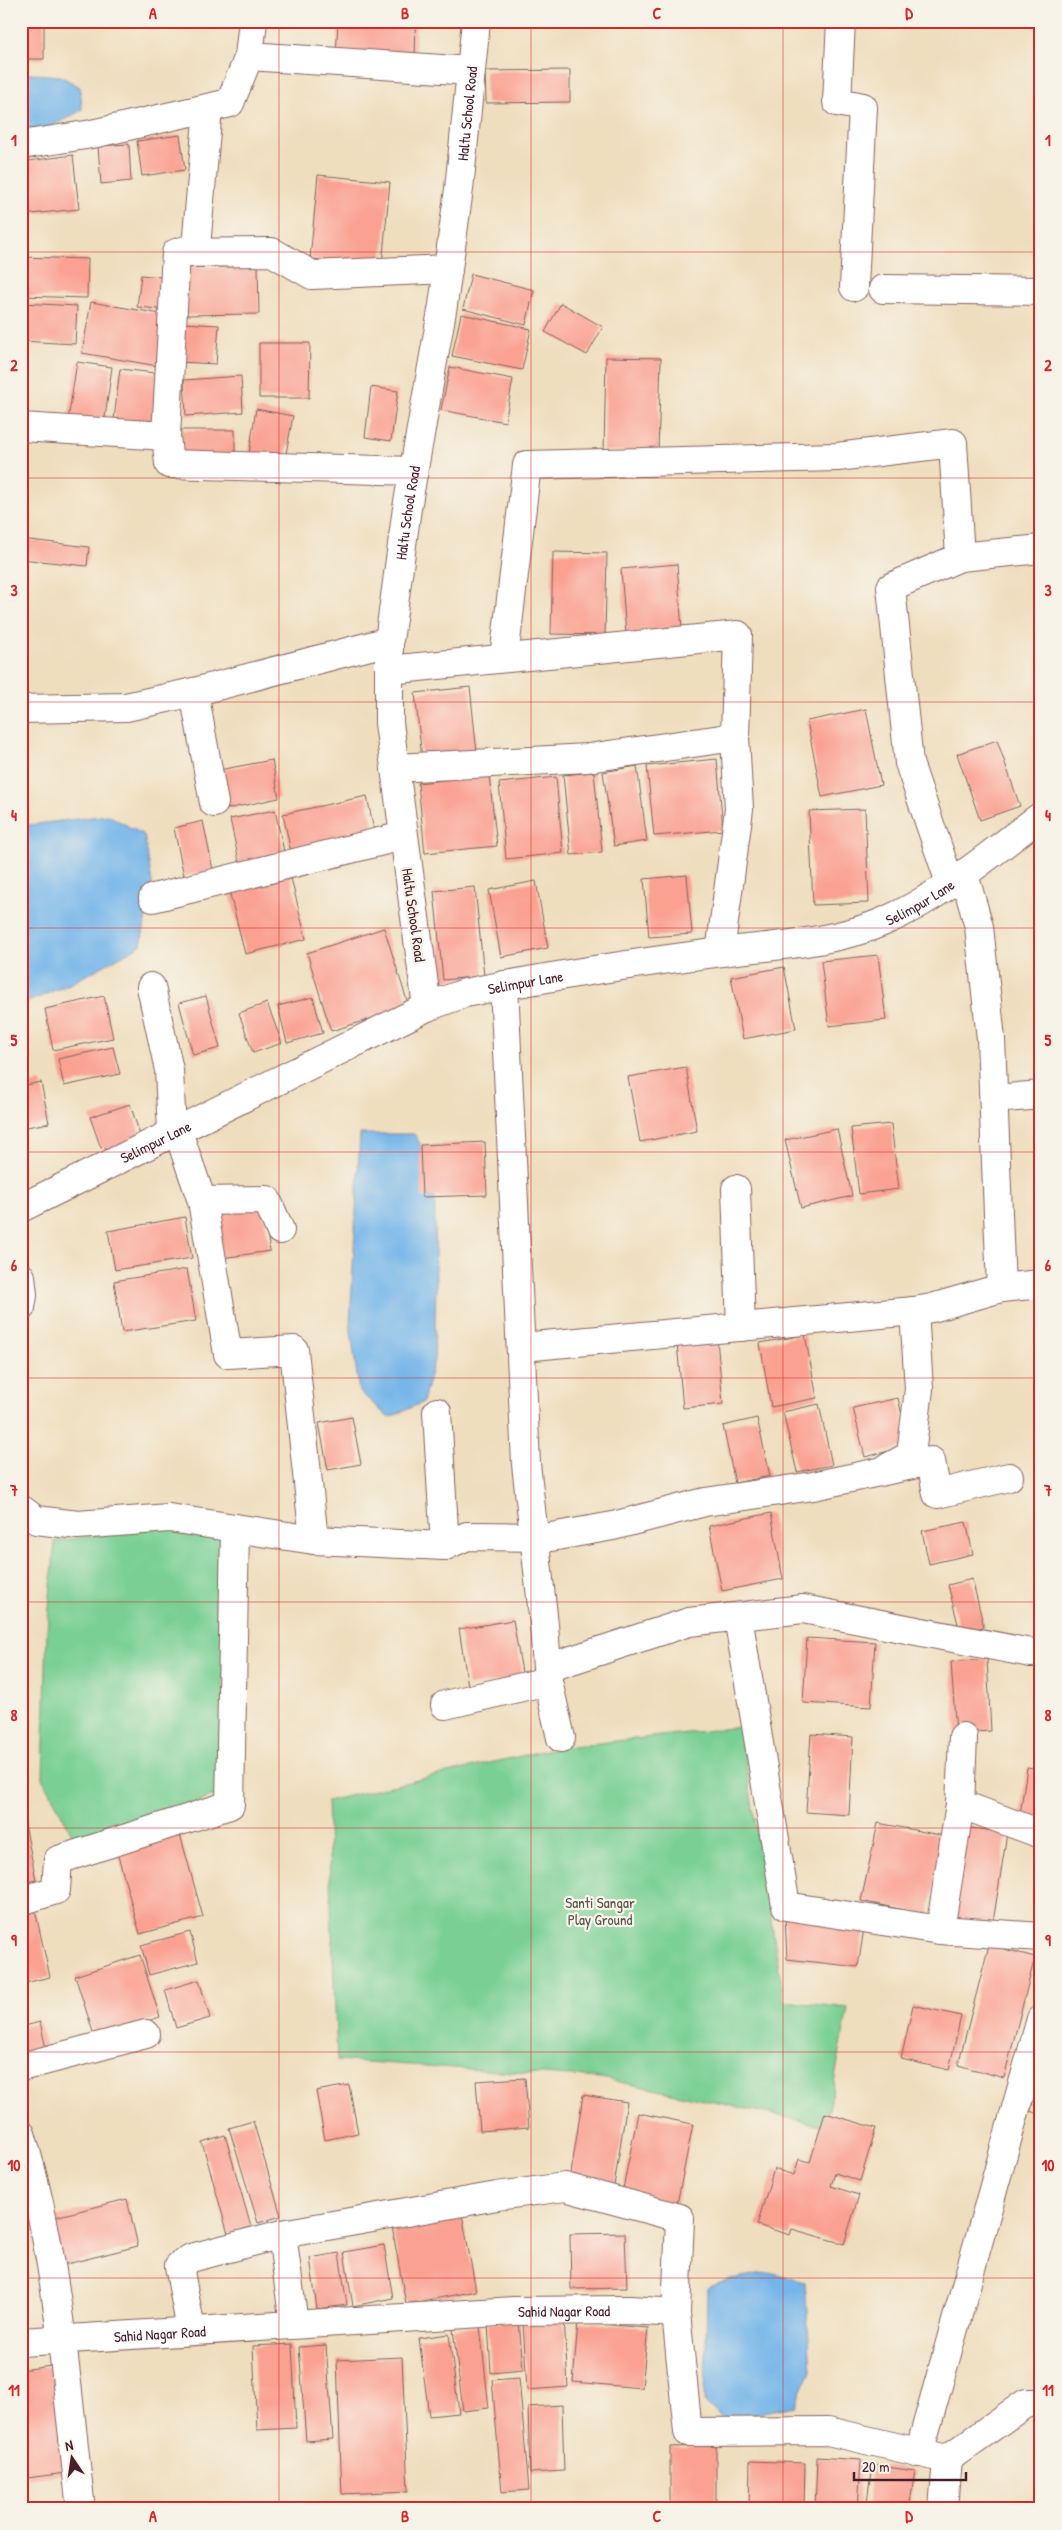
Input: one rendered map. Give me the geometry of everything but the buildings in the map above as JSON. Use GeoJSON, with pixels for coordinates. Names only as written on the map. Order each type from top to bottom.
{"type":"FeatureCollection","features":[{"type":"Feature","properties":{"kind":"street"},"geometry":{"type":"LineString","coordinates":[[21,144],[92,134],[230,103],[249,56],[253,21]]}},
{"type":"Feature","properties":{"kind":"street","name":"Haltu School Road"},"geometry":{"type":"LineString","coordinates":[[427,1006],[389,723],[389,641],[414,471],[460,189],[476,21]]}},
{"type":"Feature","properties":{"kind":"street"},"geometry":{"type":"LineString","coordinates":[[841,21],[837,102],[863,107],[854,287]]}},
{"type":"Feature","properties":{"kind":"street"},"geometry":{"type":"LineString","coordinates":[[249,56],[471,71]]}},
{"type":"Feature","properties":{"kind":"street"},"geometry":{"type":"LineString","coordinates":[[176,253],[196,247],[208,108]]}},
{"type":"Feature","properties":{"kind":"street"},"geometry":{"type":"LineString","coordinates":[[176,253],[272,252],[312,275],[448,270]]}},
{"type":"Feature","properties":{"kind":"street"},"geometry":{"type":"LineString","coordinates":[[176,253],[166,436],[169,464],[414,471]]}},
{"type":"Feature","properties":{"kind":"street"},"geometry":{"type":"LineString","coordinates":[[884,289],[1041,291]]}},
{"type":"Feature","properties":{"kind":"street"},"geometry":{"type":"LineString","coordinates":[[21,426],[166,436]]}},
{"type":"Feature","properties":{"kind":"street"},"geometry":{"type":"LineString","coordinates":[[504,658],[527,465],[837,458],[953,443],[960,557]]}},
{"type":"Feature","properties":{"kind":"street"},"geometry":{"type":"LineString","coordinates":[[1001,1288],[991,1039],[979,927],[909,763],[891,587],[960,557],[1041,549]]}},
{"type":"Feature","properties":{"kind":"street"},"geometry":{"type":"LineString","coordinates":[[389,670],[738,635],[735,736],[740,810],[720,952]]}},
{"type":"Feature","properties":{"kind":"street"},"geometry":{"type":"LineString","coordinates":[[21,709],[126,707],[194,692],[389,641]]}},
{"type":"Feature","properties":{"kind":"street"},"geometry":{"type":"LineString","coordinates":[[194,692],[214,803]]}},
{"type":"Feature","properties":{"kind":"street"},"geometry":{"type":"LineString","coordinates":[[395,768],[588,758],[735,736]]}},
{"type":"Feature","properties":{"kind":"street","name":"Selimpur Lane"},"geometry":{"type":"LineString","coordinates":[[21,1208],[427,1006],[465,993],[720,952],[802,942],[867,927],[901,914],[957,878],[1041,816]]}},
{"type":"Feature","properties":{"kind":"street"},"geometry":{"type":"LineString","coordinates":[[153,898],[403,836]]}},
{"type":"Feature","properties":{"kind":"street"},"geometry":{"type":"LineString","coordinates":[[504,986],[526,1464],[548,1674],[561,1738]]}},
{"type":"Feature","properties":{"kind":"street"},"geometry":{"type":"LineString","coordinates":[[151,987],[169,1070],[175,1131],[202,1201],[228,1354],[294,1350],[314,1540]]}},
{"type":"Feature","properties":{"kind":"street"},"geometry":{"type":"LineString","coordinates":[[994,1099],[1041,1095]]}},
{"type":"Feature","properties":{"kind":"street"},"geometry":{"type":"LineString","coordinates":[[736,1189],[741,1327]]}},
{"type":"Feature","properties":{"kind":"street"},"geometry":{"type":"LineString","coordinates":[[202,1201],[267,1200],[280,1230]]}},
{"type":"Feature","properties":{"kind":"street"},"geometry":{"type":"LineString","coordinates":[[21,1277],[23,1295],[21,1307]]}},
{"type":"Feature","properties":{"kind":"street"},"geometry":{"type":"LineString","coordinates":[[522,1346],[914,1311],[932,1308],[1001,1288],[1041,1284]]}},
{"type":"Feature","properties":{"kind":"street"},"geometry":{"type":"LineString","coordinates":[[879,1472],[911,1456],[919,1389],[914,1311]]}},
{"type":"Feature","properties":{"kind":"street"},"geometry":{"type":"LineString","coordinates":[[437,1412],[445,1546]]}},
{"type":"Feature","properties":{"kind":"street"},"geometry":{"type":"LineString","coordinates":[[21,1509],[36,1520],[78,1525],[169,1518],[314,1540],[445,1546],[467,1536],[551,1537],[612,1526],[705,1502],[813,1486],[931,1460],[937,1494],[1009,1478]]}},
{"type":"Feature","properties":{"kind":"street"},"geometry":{"type":"LineString","coordinates":[[21,1901],[56,1890],[58,1860],[230,1805],[235,1528]]}},
{"type":"Feature","properties":{"kind":"street"},"geometry":{"type":"LineString","coordinates":[[445,1705],[548,1674],[688,1622],[803,1609],[1031,1653],[1041,1652]]}},
{"type":"Feature","properties":{"kind":"street"},"geometry":{"type":"LineString","coordinates":[[738,1616],[786,1906],[940,1930],[1041,1937]]}},
{"type":"Feature","properties":{"kind":"street"},"geometry":{"type":"LineString","coordinates":[[940,1930],[960,1804],[963,1737]]}},
{"type":"Feature","properties":{"kind":"street"},"geometry":{"type":"LineString","coordinates":[[960,1804],[1041,1834]]}},
{"type":"Feature","properties":{"kind":"street"},"geometry":{"type":"LineString","coordinates":[[919,2453],[1041,2019]]}},
{"type":"Feature","properties":{"kind":"street"},"geometry":{"type":"LineString","coordinates":[[21,2067],[146,2034]]}},
{"type":"Feature","properties":{"kind":"street"},"geometry":{"type":"LineString","coordinates":[[21,2134],[32,2170],[53,2268],[81,2509]]}},
{"type":"Feature","properties":{"kind":"street"},"geometry":{"type":"LineString","coordinates":[[191,2330],[179,2266],[191,2258],[282,2234],[496,2196],[565,2187],[680,2218],[676,2313],[688,2432],[828,2431],[947,2459],[1026,2403],[1041,2403]]}},
{"type":"Feature","properties":{"kind":"street"},"geometry":{"type":"LineString","coordinates":[[282,2234],[294,2324]]}},
{"type":"Feature","properties":{"kind":"street","name":"Sahid Nagar Road"},"geometry":{"type":"LineString","coordinates":[[21,2342],[514,2311],[630,2310],[676,2313]]}},
{"type":"Feature","properties":{"kind":"street"},"geometry":{"type":"LineString","coordinates":[[943,2509],[947,2459]]}},
{"type":"Feature","properties":{"kind":"green space"},"geometry":{"type":"Polygon","coordinates":[[[176,1525],[224,1535],[223,1793],[77,1844],[43,1778],[47,1630],[55,1541],[176,1525]]]}},
{"type":"Feature","properties":{"kind":"green space","name":"Santi Sangar Play Ground"},"geometry":{"type":"Polygon","coordinates":[[[740,1727],[784,2001],[848,2008],[826,2126],[601,2078],[337,2060],[327,1801],[555,1748],[740,1727]]]}},
{"type":"Feature","properties":{"kind":"water"},"geometry":{"type":"Polygon","coordinates":[[[21,73],[60,76],[80,87],[82,110],[47,129],[21,130],[21,73]]]}},
{"type":"Feature","properties":{"kind":"water"},"geometry":{"type":"Polygon","coordinates":[[[108,815],[144,835],[152,882],[141,945],[72,983],[21,1005],[21,826],[108,815]]]}},
{"type":"Feature","properties":{"kind":"water"},"geometry":{"type":"Polygon","coordinates":[[[360,1134],[414,1134],[434,1166],[436,1286],[434,1360],[423,1402],[389,1418],[359,1391],[350,1324],[360,1134]]]}},
{"type":"Feature","properties":{"kind":"water"},"geometry":{"type":"Polygon","coordinates":[[[769,2272],[805,2282],[811,2370],[795,2406],[723,2420],[705,2402],[707,2288],[731,2279],[769,2272]]]}}]}
